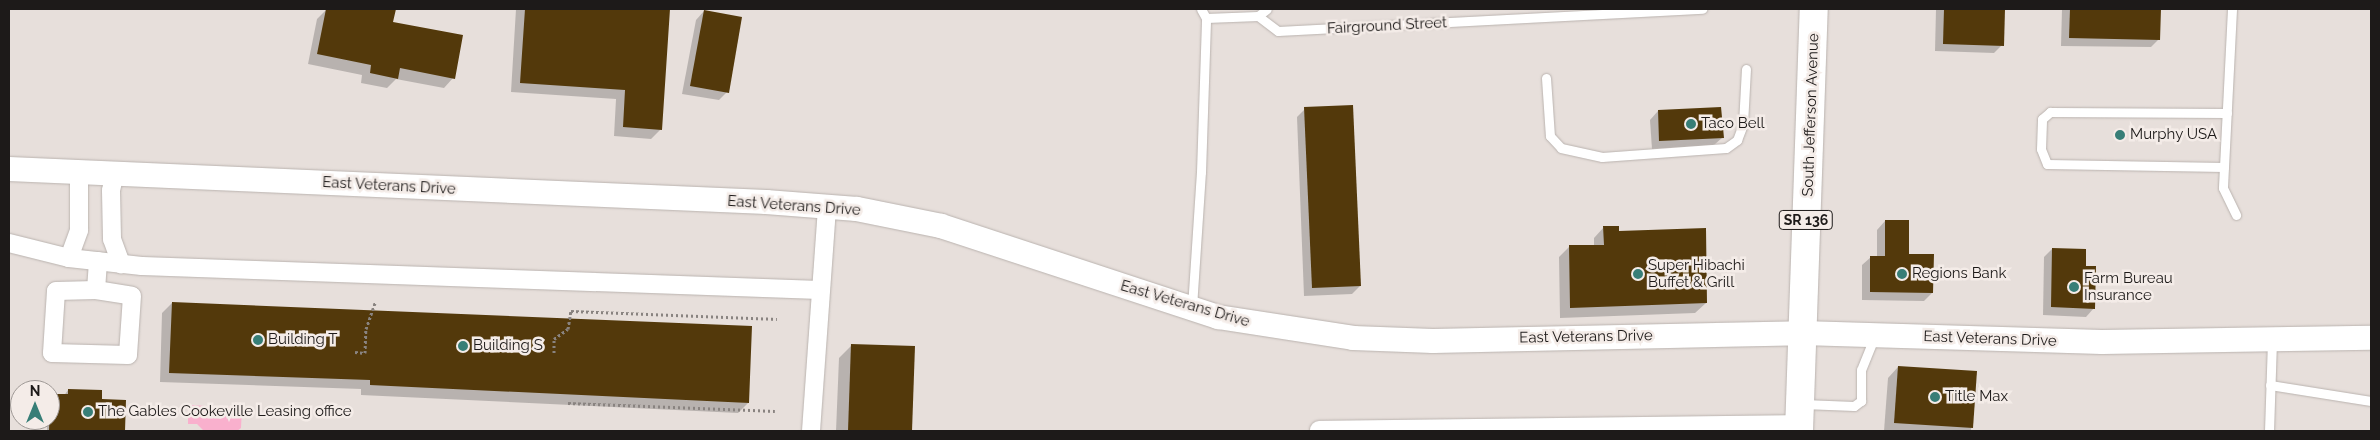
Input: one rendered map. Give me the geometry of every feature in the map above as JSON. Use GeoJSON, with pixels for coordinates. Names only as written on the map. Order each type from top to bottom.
{"type":"FeatureCollection","features":[{"type":"Feature","properties":{"kind":"main road","name":"South Jefferson Avenue"},"geometry":{"type":"LineString","coordinates":[[1800,420],[1814,9]]}},
{"type":"Feature","properties":{"kind":"street","name":"East Veterans Drive"},"geometry":{"type":"LineString","coordinates":[[9,168],[827,206],[857,209],[941,226],[1192,308],[1263,326],[1354,338],[1405,340],[1802,333],[2096,342],[2272,341],[2371,338]]}},
{"type":"Feature","properties":{"kind":"street"},"geometry":{"type":"LineString","coordinates":[[69,258],[79,230],[79,172]]}},
{"type":"Feature","properties":{"kind":"street"},"geometry":{"type":"LineString","coordinates":[[115,173],[111,191],[112,239],[121,264]]}},
{"type":"Feature","properties":{"kind":"street"},"geometry":{"type":"LineString","coordinates":[[811,431],[827,206]]}},
{"type":"Feature","properties":{"kind":"street"},"geometry":{"type":"LineString","coordinates":[[9,243],[69,258],[121,264],[820,290]]}},
{"type":"Feature","properties":{"kind":"street"},"geometry":{"type":"LineString","coordinates":[[96,290],[98,261]]}},
{"type":"Feature","properties":{"kind":"street"},"geometry":{"type":"LineString","coordinates":[[96,290],[132,296],[128,355],[52,353],[56,291],[96,290]]}},
{"type":"Feature","properties":{"kind":"street"},"geometry":{"type":"LineString","coordinates":[[1319,430],[1800,420]]}},
{"type":"Feature","properties":{"kind":"lane"},"geometry":{"type":"LineString","coordinates":[[1192,308],[1206,18],[1201,9]]}},
{"type":"Feature","properties":{"kind":"lane"},"geometry":{"type":"LineString","coordinates":[[1206,18],[1258,16],[1267,9]]}},
{"type":"Feature","properties":{"kind":"lane","name":"Fairground Street"},"geometry":{"type":"LineString","coordinates":[[1258,16],[1278,31],[1702,9]]}},
{"type":"Feature","properties":{"kind":"lane"},"geometry":{"type":"LineString","coordinates":[[2232,9],[2223,188],[2236,215]]}},
{"type":"Feature","properties":{"kind":"lane"},"geometry":{"type":"LineString","coordinates":[[1546,78],[1550,136],[1561,148],[1579,154],[1609,157],[1726,148],[1737,140],[1743,124],[1746,69]]}},
{"type":"Feature","properties":{"kind":"lane"},"geometry":{"type":"LineString","coordinates":[[2224,168],[2047,164],[2041,149],[2042,119],[2050,112],[2227,113]]}},
{"type":"Feature","properties":{"kind":"lane"},"geometry":{"type":"LineString","coordinates":[[1800,420],[1854,406],[1861,401],[1861,370],[1875,336]]}},
{"type":"Feature","properties":{"kind":"lane"},"geometry":{"type":"LineString","coordinates":[[2269,431],[2272,341]]}},
{"type":"Feature","properties":{"kind":"lane"},"geometry":{"type":"LineString","coordinates":[[2270,385],[2371,402]]}},
{"type":"Feature","properties":{"kind":"path"},"geometry":{"type":"LineString","coordinates":[[355,352],[365,353],[366,329],[375,303]]}},
{"type":"Feature","properties":{"kind":"path"},"geometry":{"type":"LineString","coordinates":[[554,353],[554,339],[568,329],[571,311],[777,319]]}},
{"type":"Feature","properties":{"kind":"path"},"geometry":{"type":"LineString","coordinates":[[568,403],[775,411]]}},
{"type":"Feature","properties":{"kind":"shaded area"},"geometry":{"type":"Polygon","coordinates":[[[188,405],[242,408],[241,428],[237,431],[204,431],[197,424],[188,424],[188,405]]]}},
{"type":"Feature","properties":{"kind":"building"},"geometry":{"type":"Polygon","coordinates":[[[326,9],[396,9],[393,22],[463,35],[455,79],[400,68],[398,79],[370,73],[371,65],[317,54],[326,9]]]}},
{"type":"Feature","properties":{"kind":"building"},"geometry":{"type":"Polygon","coordinates":[[[525,9],[670,9],[662,130],[623,127],[625,90],[520,83],[525,9]]]}},
{"type":"Feature","properties":{"kind":"building"},"geometry":{"type":"Polygon","coordinates":[[[1944,9],[2005,9],[2004,46],[1943,44],[1944,9]]]}},
{"type":"Feature","properties":{"kind":"building"},"geometry":{"type":"Polygon","coordinates":[[[2070,9],[2161,9],[2160,40],[2069,38],[2070,9]]]}},
{"type":"Feature","properties":{"kind":"building"},"geometry":{"type":"Polygon","coordinates":[[[704,10],[742,17],[729,93],[690,86],[704,10]]]}},
{"type":"Feature","properties":{"kind":"building"},"geometry":{"type":"Polygon","coordinates":[[[1353,105],[1361,286],[1312,288],[1304,107],[1353,105]]]}},
{"type":"Feature","properties":{"kind":"building","name":"Taco Bell"},"geometry":{"type":"Polygon","coordinates":[[[1721,107],[1724,138],[1659,141],[1658,110],[1721,107]]]}},
{"type":"Feature","properties":{"kind":"building","name":"Regions Bank"},"geometry":{"type":"Polygon","coordinates":[[[1885,220],[1909,220],[1909,254],[1934,254],[1933,293],[1870,292],[1870,256],[1885,256],[1885,220]]]}},
{"type":"Feature","properties":{"kind":"building","name":"Super Hibachi Buffet & Grill"},"geometry":{"type":"Polygon","coordinates":[[[1603,226],[1619,226],[1619,231],[1706,228],[1707,303],[1570,308],[1569,245],[1604,245],[1603,226]]]}},
{"type":"Feature","properties":{"kind":"building","name":"Farm Bureau Insurance"},"geometry":{"type":"Polygon","coordinates":[[[2052,248],[2086,249],[2086,266],[2096,266],[2095,309],[2051,307],[2052,248]]]}},
{"type":"Feature","properties":{"kind":"building"},"geometry":{"type":"Polygon","coordinates":[[[172,302],[752,326],[749,403],[370,385],[370,380],[169,373],[172,302]]]}},
{"type":"Feature","properties":{"kind":"building"},"geometry":{"type":"Polygon","coordinates":[[[851,344],[915,346],[912,431],[848,431],[851,344]]]}},
{"type":"Feature","properties":{"kind":"building","name":"Title Max"},"geometry":{"type":"Polygon","coordinates":[[[1898,366],[1977,371],[1973,428],[1894,423],[1898,366]]]}},
{"type":"Feature","properties":{"kind":"building","name":"The Gables Cookeville Leasing office"},"geometry":{"type":"Polygon","coordinates":[[[68,389],[102,390],[102,399],[126,400],[125,431],[49,431],[60,430],[60,394],[68,394],[68,389]]]}},
{"type":"Feature","properties":{"kind":"place","name":"Taco Bell"},"geometry":{"type":"Point","coordinates":[1691,124]}},
{"type":"Feature","properties":{"kind":"place","name":"Murphy USA"},"geometry":{"type":"Point","coordinates":[2120,135]}},
{"type":"Feature","properties":{"kind":"place","name":"Super Hibachi Buffet & Grill"},"geometry":{"type":"Point","coordinates":[1638,274]}},
{"type":"Feature","properties":{"kind":"place","name":"Regions Bank"},"geometry":{"type":"Point","coordinates":[1902,274]}},
{"type":"Feature","properties":{"kind":"place","name":"Farm Bureau Insurance"},"geometry":{"type":"Point","coordinates":[2074,287]}},
{"type":"Feature","properties":{"kind":"place","name":"Building T"},"geometry":{"type":"Point","coordinates":[258,340]}},
{"type":"Feature","properties":{"kind":"place","name":"Building S"},"geometry":{"type":"Point","coordinates":[463,346]}},
{"type":"Feature","properties":{"kind":"place","name":"Title Max"},"geometry":{"type":"Point","coordinates":[1935,397]}},
{"type":"Feature","properties":{"kind":"place","name":"The Gables Cookeville Leasing office"},"geometry":{"type":"Point","coordinates":[88,412]}}]}
